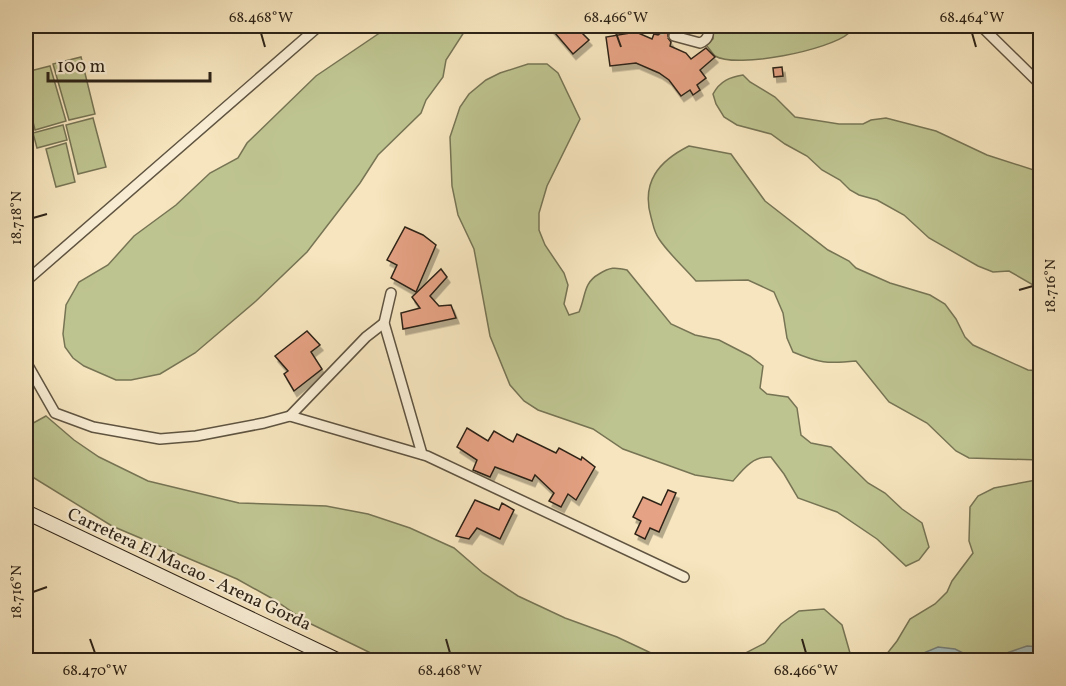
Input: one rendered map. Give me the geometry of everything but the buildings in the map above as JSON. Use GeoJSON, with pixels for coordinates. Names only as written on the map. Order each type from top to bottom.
{"type":"FeatureCollection","features":[{"type":"Feature","properties":{"kind":"street"},"geometry":{"type":"LineString","coordinates":[[26,281],[319,26]]}},
{"type":"Feature","properties":{"kind":"street"},"geometry":{"type":"LineString","coordinates":[[674,36],[700,43],[705,41],[709,34],[707,26]]}},
{"type":"Feature","properties":{"kind":"street"},"geometry":{"type":"LineString","coordinates":[[981,26],[1041,84]]}},
{"type":"Feature","properties":{"kind":"street"},"geometry":{"type":"LineString","coordinates":[[391,293],[384,323],[422,454]]}},
{"type":"Feature","properties":{"kind":"street"},"geometry":{"type":"LineString","coordinates":[[26,362],[47,403],[55,413],[93,428],[130,435],[160,439],[196,436],[290,416],[366,337],[384,323]]}},
{"type":"Feature","properties":{"kind":"street"},"geometry":{"type":"LineString","coordinates":[[290,416],[422,454],[684,577]]}},
{"type":"Feature","properties":{"kind":"street","name":"Carretera El Macao - Arena Gorda"},"geometry":{"type":"LineString","coordinates":[[26,512],[337,660]]}},
{"type":"Feature","properties":{"kind":"green space"},"geometry":{"type":"Polygon","coordinates":[[[390,26],[468,26],[446,60],[443,77],[426,100],[421,113],[378,155],[360,183],[307,252],[256,301],[195,353],[160,374],[131,380],[116,380],[84,366],[73,358],[65,347],[63,334],[66,305],[79,282],[108,265],[134,236],[176,205],[210,173],[238,158],[247,143],[316,76],[390,26]]]}},
{"type":"Feature","properties":{"kind":"green space"},"geometry":{"type":"Polygon","coordinates":[[[713,26],[854,26],[849,33],[823,46],[783,56],[743,60],[726,59],[714,55],[706,45],[713,39],[713,26]]]}},
{"type":"Feature","properties":{"kind":"green space"},"geometry":{"type":"Polygon","coordinates":[[[81,57],[95,114],[69,120],[53,64],[81,57]]]}},
{"type":"Feature","properties":{"kind":"green space"},"geometry":{"type":"Polygon","coordinates":[[[528,64],[547,64],[558,73],[580,119],[547,186],[539,213],[539,230],[545,245],[564,273],[568,285],[564,304],[569,315],[579,312],[590,281],[610,269],[623,269],[627,270],[671,324],[695,335],[719,340],[750,356],[763,366],[760,388],[767,394],[788,397],[797,408],[801,435],[811,443],[831,447],[868,483],[885,493],[922,523],[929,547],[919,560],[906,566],[877,539],[837,512],[798,498],[771,457],[754,461],[745,467],[733,481],[695,475],[623,449],[593,429],[538,410],[524,401],[510,385],[490,336],[474,249],[458,215],[452,186],[450,137],[460,107],[469,94],[486,80],[528,64]]]}},
{"type":"Feature","properties":{"kind":"green space"},"geometry":{"type":"Polygon","coordinates":[[[50,66],[66,121],[35,130],[26,93],[26,72],[50,66]]]}},
{"type":"Feature","properties":{"kind":"green space"},"geometry":{"type":"Polygon","coordinates":[[[743,75],[750,82],[775,97],[795,117],[839,124],[863,124],[871,120],[886,118],[936,131],[987,155],[1040,172],[1040,289],[1009,271],[993,272],[978,266],[929,238],[904,215],[877,200],[850,190],[807,156],[771,134],[737,125],[724,117],[713,94],[726,80],[743,75]]]}},
{"type":"Feature","properties":{"kind":"green space"},"geometry":{"type":"Polygon","coordinates":[[[93,118],[106,167],[78,174],[66,125],[93,118]]]}},
{"type":"Feature","properties":{"kind":"green space"},"geometry":{"type":"Polygon","coordinates":[[[63,125],[67,140],[37,148],[33,133],[63,125]]]}},
{"type":"Feature","properties":{"kind":"green space"},"geometry":{"type":"Polygon","coordinates":[[[66,143],[75,182],[56,187],[46,149],[66,143]]]}},
{"type":"Feature","properties":{"kind":"green space"},"geometry":{"type":"Polygon","coordinates":[[[689,146],[731,154],[765,201],[828,250],[849,261],[856,268],[890,283],[930,295],[945,304],[965,337],[973,345],[1028,370],[1040,371],[1040,460],[969,458],[956,451],[927,423],[889,402],[856,361],[823,362],[793,352],[787,338],[783,313],[774,292],[748,280],[696,281],[657,236],[648,193],[655,174],[661,166],[669,158],[689,146]]]}},
{"type":"Feature","properties":{"kind":"green space"},"geometry":{"type":"Polygon","coordinates":[[[46,416],[74,440],[99,457],[148,481],[239,503],[326,506],[368,514],[410,528],[454,548],[483,573],[518,596],[565,618],[674,660],[385,660],[307,622],[273,599],[237,579],[112,526],[26,473],[26,427],[46,416]]]}},
{"type":"Feature","properties":{"kind":"green space"},"geometry":{"type":"Polygon","coordinates":[[[1040,481],[1040,660],[882,660],[910,619],[935,604],[947,592],[952,581],[973,553],[969,541],[970,507],[978,496],[994,488],[1040,481]]]}},
{"type":"Feature","properties":{"kind":"green space"},"geometry":{"type":"Polygon","coordinates":[[[824,609],[842,625],[852,660],[723,660],[734,659],[765,643],[781,624],[799,611],[824,609]]]}},
{"type":"Feature","properties":{"kind":"water"},"geometry":{"type":"Polygon","coordinates":[[[1027,646],[1040,647],[1040,660],[918,660],[921,654],[938,647],[955,649],[969,656],[998,656],[1027,646]]]}},
{"type":"Feature","properties":{"kind":"tunnel"},"geometry":{"type":"LineString","coordinates":[[657,28],[674,36]]}}]}
